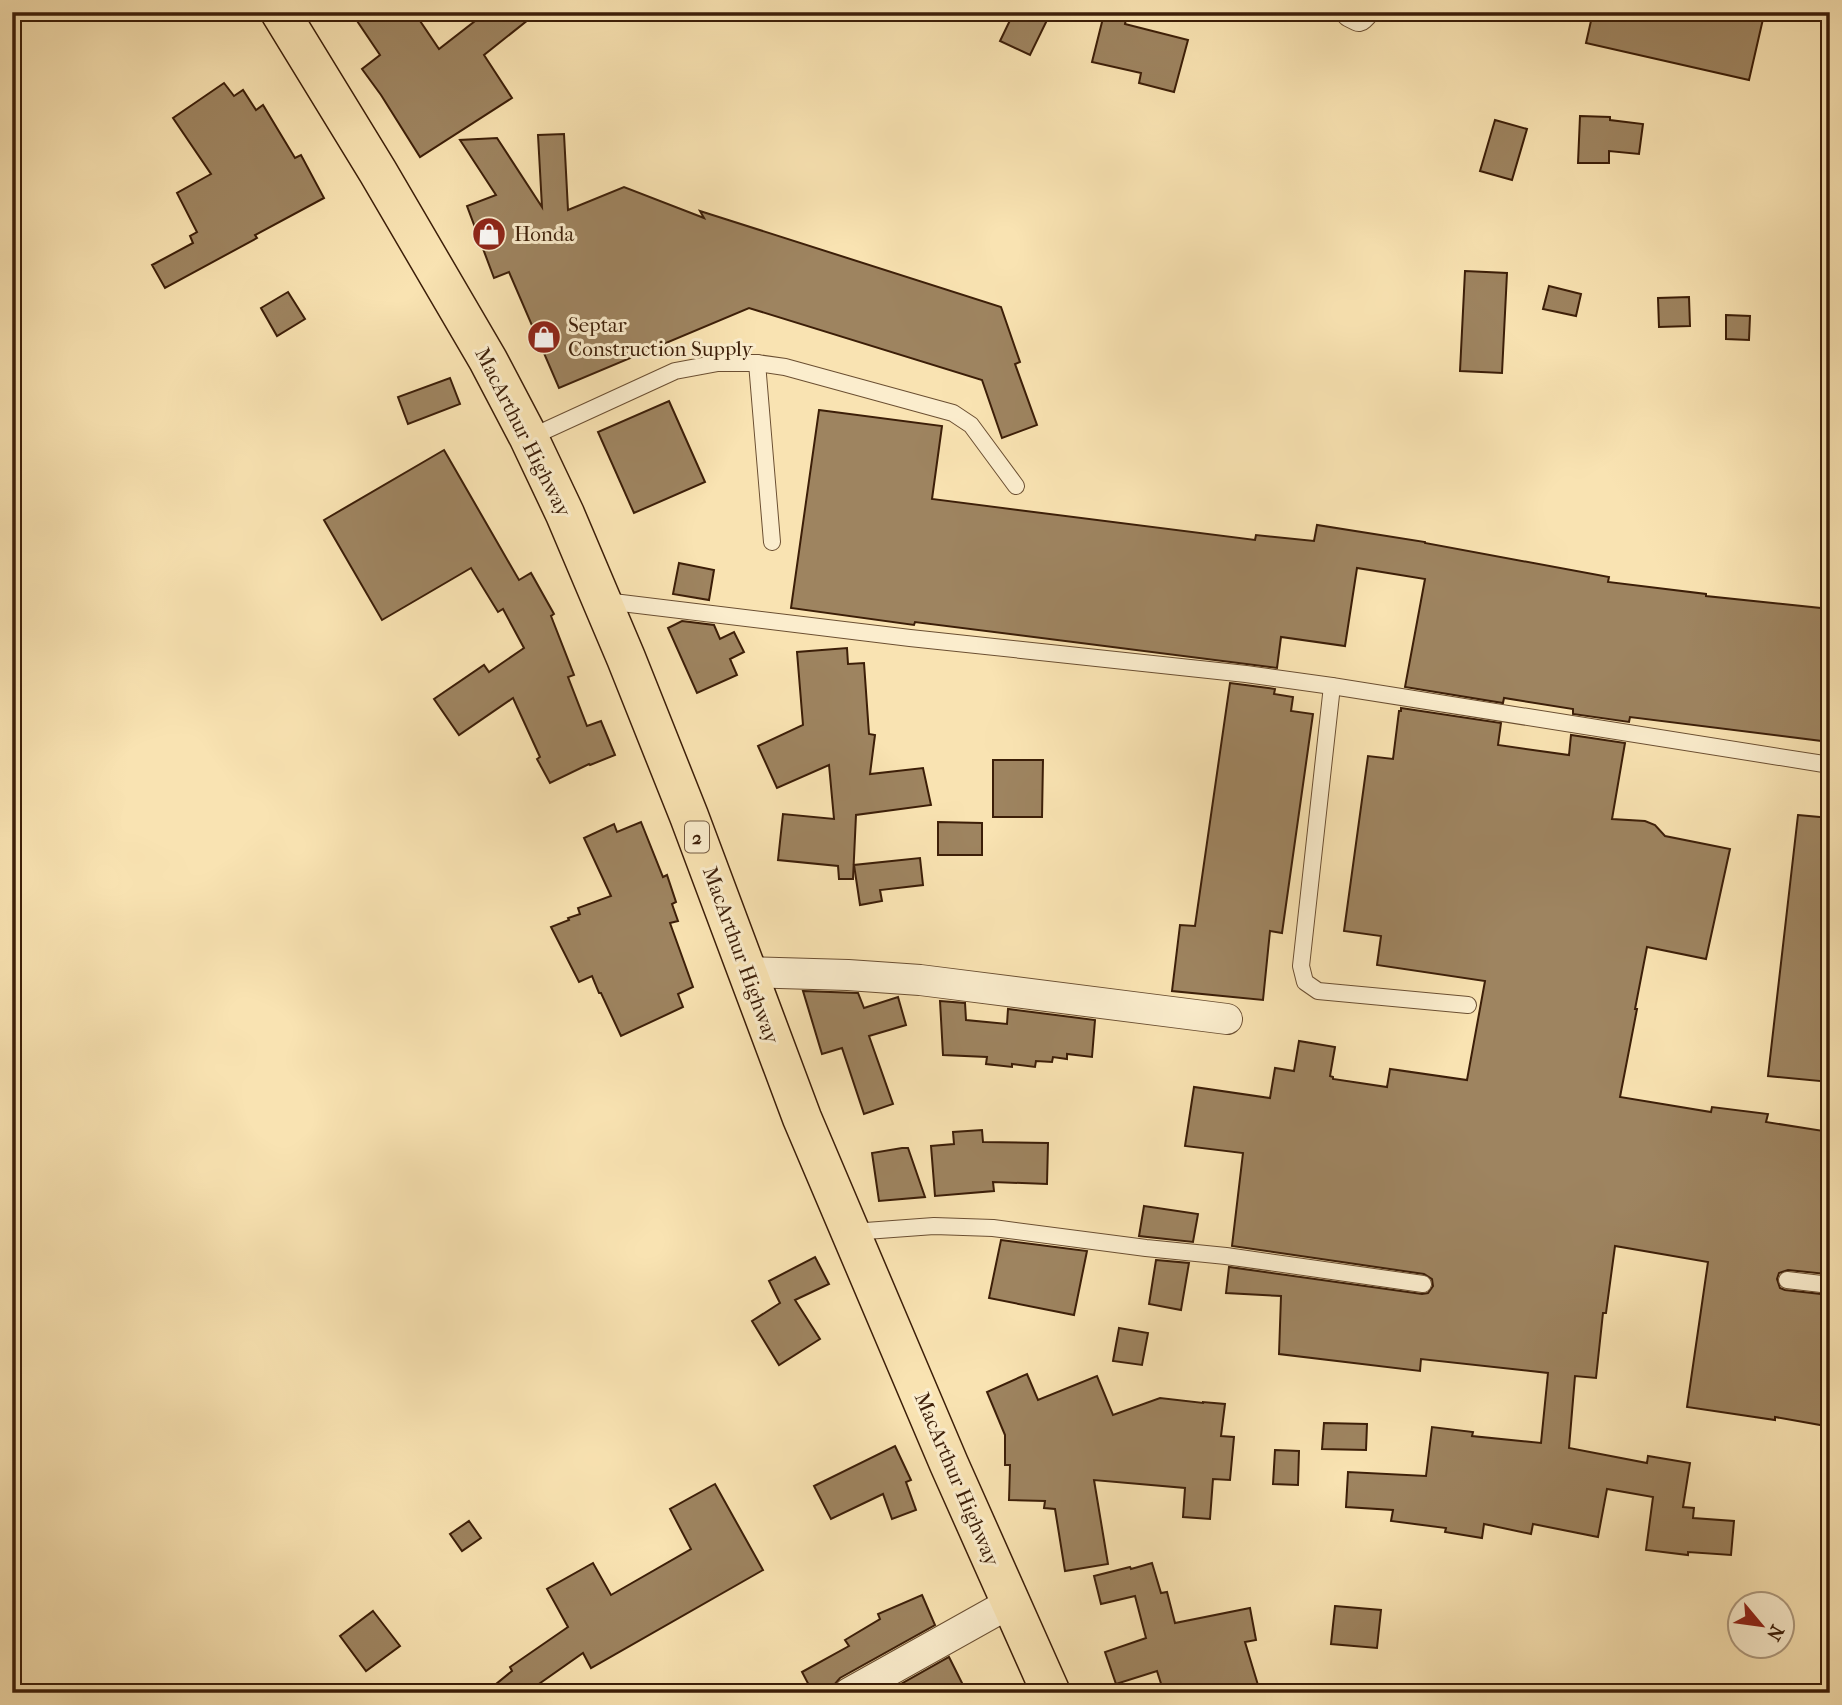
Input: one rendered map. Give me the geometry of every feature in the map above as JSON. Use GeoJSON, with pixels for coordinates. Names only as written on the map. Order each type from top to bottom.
{"type":"FeatureCollection","features":[{"type":"Feature","properties":{"kind":"highway","name":"MacArthur Highway"},"geometry":{"type":"LineString","coordinates":[[280,12],[488,360],[565,514],[690,816],[802,1118],[949,1464],[1051,1693]]}},
{"type":"Feature","properties":{"kind":"street"},"geometry":{"type":"LineString","coordinates":[[1351,12],[1359,16],[1363,12]]}},
{"type":"Feature","properties":{"kind":"street"},"geometry":{"type":"LineString","coordinates":[[747,972],[920,980],[1227,1019]]}},
{"type":"Feature","properties":{"kind":"street"},"geometry":{"type":"LineString","coordinates":[[849,1693],[1010,1602]]}},
{"type":"Feature","properties":{"kind":"lane"},"geometry":{"type":"LineString","coordinates":[[529,438],[674,371],[718,363],[757,363],[785,367],[953,413],[971,425],[1016,486]]}},
{"type":"Feature","properties":{"kind":"lane"},"geometry":{"type":"LineString","coordinates":[[757,363],[772,542]]}},
{"type":"Feature","properties":{"kind":"lane"},"geometry":{"type":"LineString","coordinates":[[602,601],[1245,674],[1830,765]]}},
{"type":"Feature","properties":{"kind":"lane"},"geometry":{"type":"LineString","coordinates":[[1332,686],[1301,966],[1305,982],[1318,991],[1468,1004]]}},
{"type":"Feature","properties":{"kind":"lane"},"geometry":{"type":"LineString","coordinates":[[852,1232],[934,1226],[993,1228],[1227,1256],[1423,1284]]}},
{"type":"Feature","properties":{"kind":"lane"},"geometry":{"type":"LineString","coordinates":[[1787,1280],[1830,1285]]}},
{"type":"Feature","properties":{"kind":"building"},"geometry":{"type":"Polygon","coordinates":[[[351,12],[414,12],[439,49],[475,21],[468,12],[538,12],[484,55],[512,98],[420,157],[362,69],[380,55],[351,12]]]}},
{"type":"Feature","properties":{"kind":"building"},"geometry":{"type":"Polygon","coordinates":[[[1014,12],[1051,12],[1030,55],[1000,41],[1014,12]]]}},
{"type":"Feature","properties":{"kind":"building"},"geometry":{"type":"Polygon","coordinates":[[[1593,12],[1732,12],[1763,19],[1749,80],[1586,43],[1593,12]]]}},
{"type":"Feature","properties":{"kind":"building"},"geometry":{"type":"Polygon","coordinates":[[[1104,14],[1126,19],[1125,24],[1188,40],[1174,92],[1139,83],[1141,73],[1092,62],[1104,14]]]}},
{"type":"Feature","properties":{"kind":"building"},"geometry":{"type":"Polygon","coordinates":[[[224,83],[234,96],[243,90],[256,110],[263,105],[295,158],[301,155],[324,198],[165,288],[152,265],[193,243],[190,236],[197,232],[177,193],[211,174],[173,118],[224,83]]]}},
{"type":"Feature","properties":{"kind":"building"},"geometry":{"type":"Polygon","coordinates":[[[1580,116],[1610,117],[1610,120],[1643,124],[1639,154],[1609,151],[1609,163],[1578,163],[1580,116]]]}},
{"type":"Feature","properties":{"kind":"building"},"geometry":{"type":"Polygon","coordinates":[[[1495,120],[1527,129],[1512,180],[1480,171],[1495,120]]]}},
{"type":"Feature","properties":{"kind":"building"},"geometry":{"type":"Polygon","coordinates":[[[564,134],[568,210],[624,187],[704,218],[700,211],[1001,307],[1020,362],[1015,364],[1037,425],[1002,438],[982,380],[749,308],[559,388],[509,272],[494,278],[467,206],[496,195],[460,140],[497,138],[542,207],[538,135],[564,134]]]}},
{"type":"Feature","properties":{"kind":"building"},"geometry":{"type":"Polygon","coordinates":[[[1465,271],[1507,273],[1502,373],[1460,371],[1465,271]]]}},
{"type":"Feature","properties":{"kind":"building"},"geometry":{"type":"Polygon","coordinates":[[[1549,286],[1581,294],[1576,316],[1543,309],[1549,286]]]}},
{"type":"Feature","properties":{"kind":"building"},"geometry":{"type":"Polygon","coordinates":[[[288,292],[305,319],[277,336],[261,308],[288,292]]]}},
{"type":"Feature","properties":{"kind":"building"},"geometry":{"type":"Polygon","coordinates":[[[1689,297],[1690,326],[1659,327],[1658,298],[1689,297]]]}},
{"type":"Feature","properties":{"kind":"building"},"geometry":{"type":"Polygon","coordinates":[[[1726,315],[1750,316],[1749,340],[1726,339],[1726,315]]]}},
{"type":"Feature","properties":{"kind":"building"},"geometry":{"type":"Polygon","coordinates":[[[450,378],[460,404],[408,424],[398,397],[450,378]]]}},
{"type":"Feature","properties":{"kind":"building"},"geometry":{"type":"Polygon","coordinates":[[[669,401],[705,482],[634,513],[598,432],[669,401]]]}},
{"type":"Feature","properties":{"kind":"building"},"geometry":{"type":"Polygon","coordinates":[[[819,410],[942,426],[932,499],[1255,540],[1256,535],[1314,541],[1317,525],[1425,542],[1609,577],[1608,582],[1830,609],[1830,742],[1630,717],[1629,722],[1573,714],[1573,709],[1504,698],[1503,703],[1405,687],[1425,579],[1357,568],[1345,646],[1281,637],[1277,668],[791,608],[819,410]]]}},
{"type":"Feature","properties":{"kind":"building"},"geometry":{"type":"Polygon","coordinates":[[[444,450],[519,580],[531,573],[554,614],[551,616],[574,675],[568,677],[587,726],[601,721],[615,755],[550,783],[537,759],[540,757],[513,698],[459,735],[434,699],[484,665],[489,672],[524,648],[503,609],[498,612],[471,568],[382,620],[324,520],[444,450]]]}},
{"type":"Feature","properties":{"kind":"building"},"geometry":{"type":"Polygon","coordinates":[[[679,563],[714,570],[709,600],[673,594],[679,563]]]}},
{"type":"Feature","properties":{"kind":"building"},"geometry":{"type":"Polygon","coordinates":[[[682,621],[714,625],[720,639],[734,632],[744,652],[730,659],[737,675],[697,693],[668,628],[682,621]]]}},
{"type":"Feature","properties":{"kind":"building"},"geometry":{"type":"Polygon","coordinates":[[[847,648],[848,664],[864,663],[869,734],[875,735],[870,774],[923,768],[931,805],[856,815],[853,879],[839,879],[838,866],[778,860],[783,814],[834,819],[829,765],[777,788],[758,746],[803,725],[797,652],[847,648]]]}},
{"type":"Feature","properties":{"kind":"building"},"geometry":{"type":"Polygon","coordinates":[[[1230,683],[1275,689],[1274,694],[1293,697],[1291,711],[1313,714],[1282,933],[1270,931],[1263,1000],[1172,991],[1180,925],[1195,926],[1230,683]]]}},
{"type":"Feature","properties":{"kind":"building"},"geometry":{"type":"Polygon","coordinates":[[[1401,708],[1501,723],[1498,745],[1569,755],[1571,735],[1625,743],[1612,819],[1645,821],[1655,825],[1665,836],[1730,849],[1706,959],[1647,947],[1620,1097],[1711,1112],[1712,1107],[1768,1114],[1766,1122],[1830,1132],[1830,1253],[1826,1274],[1788,1270],[1779,1273],[1777,1279],[1780,1288],[1785,1290],[1830,1295],[1830,1405],[1826,1426],[1687,1407],[1708,1262],[1615,1246],[1606,1313],[1603,1313],[1596,1378],[1575,1376],[1569,1448],[1647,1463],[1648,1456],[1690,1463],[1683,1507],[1694,1508],[1693,1518],[1734,1521],[1731,1555],[1688,1552],[1688,1555],[1646,1550],[1653,1497],[1607,1489],[1598,1537],[1533,1524],[1531,1534],[1484,1524],[1482,1538],[1445,1532],[1446,1528],[1391,1521],[1393,1510],[1346,1507],[1348,1472],[1426,1476],[1432,1427],[1473,1432],[1472,1436],[1541,1443],[1548,1373],[1421,1359],[1420,1371],[1279,1354],[1281,1296],[1226,1293],[1229,1267],[1422,1294],[1428,1293],[1433,1286],[1432,1279],[1424,1274],[1232,1246],[1243,1153],[1185,1146],[1194,1087],[1270,1098],[1275,1068],[1294,1071],[1299,1041],[1335,1047],[1330,1076],[1333,1079],[1387,1087],[1390,1069],[1467,1080],[1485,981],[1377,965],[1381,936],[1344,931],[1368,756],[1393,759],[1401,708]]]}},
{"type":"Feature","properties":{"kind":"building"},"geometry":{"type":"Polygon","coordinates":[[[993,760],[1043,760],[1042,817],[993,817],[993,760]]]}},
{"type":"Feature","properties":{"kind":"building"},"geometry":{"type":"Polygon","coordinates":[[[1798,815],[1830,818],[1830,1082],[1768,1076],[1798,815]]]}},
{"type":"Feature","properties":{"kind":"building"},"geometry":{"type":"Polygon","coordinates":[[[641,822],[663,877],[667,875],[676,902],[672,904],[678,921],[670,923],[693,987],[678,994],[683,1007],[621,1036],[592,976],[579,982],[551,927],[580,914],[578,908],[611,896],[584,838],[614,824],[617,832],[641,822]]]}},
{"type":"Feature","properties":{"kind":"building"},"geometry":{"type":"Polygon","coordinates":[[[938,822],[982,823],[982,855],[938,855],[938,822]]]}},
{"type":"Feature","properties":{"kind":"building"},"geometry":{"type":"Polygon","coordinates":[[[920,858],[923,885],[880,890],[882,901],[860,905],[854,865],[920,858]]]}},
{"type":"Feature","properties":{"kind":"building"},"geometry":{"type":"Polygon","coordinates":[[[803,991],[858,993],[864,1008],[898,997],[906,1025],[869,1036],[893,1104],[864,1114],[842,1048],[822,1054],[803,991]]]}},
{"type":"Feature","properties":{"kind":"building"},"geometry":{"type":"Polygon","coordinates":[[[940,1001],[965,1003],[966,1020],[1007,1024],[1008,1009],[1095,1020],[1092,1057],[1067,1054],[1067,1059],[1053,1057],[1052,1062],[1036,1061],[1035,1067],[1012,1064],[1012,1067],[986,1064],[987,1057],[943,1055],[940,1001]]]}},
{"type":"Feature","properties":{"kind":"building"},"geometry":{"type":"Polygon","coordinates":[[[982,1130],[983,1142],[1048,1143],[1047,1184],[993,1182],[994,1191],[935,1196],[931,1146],[954,1144],[953,1132],[982,1130]]]}},
{"type":"Feature","properties":{"kind":"building"},"geometry":{"type":"Polygon","coordinates":[[[908,1148],[925,1197],[879,1201],[872,1153],[908,1148]]]}},
{"type":"Feature","properties":{"kind":"building"},"geometry":{"type":"Polygon","coordinates":[[[1144,1206],[1198,1214],[1193,1242],[1139,1236],[1144,1206]]]}},
{"type":"Feature","properties":{"kind":"building"},"geometry":{"type":"Polygon","coordinates":[[[1001,1240],[1087,1251],[1074,1315],[989,1298],[1001,1240]]]}},
{"type":"Feature","properties":{"kind":"building"},"geometry":{"type":"Polygon","coordinates":[[[815,1257],[829,1284],[795,1300],[820,1339],[779,1365],[752,1321],[780,1303],[769,1281],[815,1257]]]}},
{"type":"Feature","properties":{"kind":"building"},"geometry":{"type":"Polygon","coordinates":[[[1156,1260],[1189,1263],[1181,1310],[1149,1304],[1156,1260]]]}},
{"type":"Feature","properties":{"kind":"building"},"geometry":{"type":"Polygon","coordinates":[[[1119,1328],[1148,1333],[1142,1365],[1113,1361],[1119,1328]]]}},
{"type":"Feature","properties":{"kind":"building"},"geometry":{"type":"Polygon","coordinates":[[[1027,1374],[1038,1400],[1097,1376],[1113,1415],[1160,1398],[1225,1404],[1221,1436],[1234,1437],[1230,1480],[1213,1479],[1210,1519],[1183,1517],[1185,1488],[1094,1480],[1108,1564],[1065,1571],[1055,1509],[1044,1508],[1045,1501],[1009,1500],[1010,1465],[1005,1465],[1005,1435],[987,1392],[1027,1374]]]}},
{"type":"Feature","properties":{"kind":"building"},"geometry":{"type":"Polygon","coordinates":[[[1324,1423],[1367,1424],[1366,1450],[1322,1449],[1324,1423]]]}},
{"type":"Feature","properties":{"kind":"building"},"geometry":{"type":"Polygon","coordinates":[[[895,1446],[911,1480],[906,1482],[916,1510],[892,1519],[883,1494],[831,1519],[814,1486],[895,1446]]]}},
{"type":"Feature","properties":{"kind":"building"},"geometry":{"type":"Polygon","coordinates":[[[1275,1450],[1299,1451],[1298,1485],[1273,1484],[1275,1450]]]}},
{"type":"Feature","properties":{"kind":"building"},"geometry":{"type":"Polygon","coordinates":[[[715,1484],[763,1570],[591,1668],[583,1653],[526,1693],[485,1693],[512,1671],[510,1667],[568,1627],[547,1589],[593,1563],[611,1595],[691,1549],[670,1509],[715,1484]]]}},
{"type":"Feature","properties":{"kind":"building"},"geometry":{"type":"Polygon","coordinates":[[[469,1521],[481,1538],[462,1551],[450,1534],[469,1521]]]}},
{"type":"Feature","properties":{"kind":"building"},"geometry":{"type":"Polygon","coordinates":[[[1152,1563],[1161,1593],[1167,1592],[1175,1623],[1250,1608],[1256,1640],[1245,1642],[1258,1685],[1233,1693],[1164,1693],[1157,1671],[1116,1684],[1105,1652],[1146,1638],[1135,1596],[1101,1604],[1094,1576],[1152,1563]]]}},
{"type":"Feature","properties":{"kind":"building"},"geometry":{"type":"Polygon","coordinates":[[[922,1595],[935,1625],[840,1678],[832,1693],[813,1693],[802,1672],[849,1646],[845,1640],[880,1619],[878,1614],[922,1595]]]}},
{"type":"Feature","properties":{"kind":"building"},"geometry":{"type":"Polygon","coordinates":[[[1335,1606],[1381,1610],[1377,1648],[1331,1644],[1335,1606]]]}},
{"type":"Feature","properties":{"kind":"building"},"geometry":{"type":"Polygon","coordinates":[[[373,1611],[400,1646],[366,1671],[340,1636],[373,1611]]]}},
{"type":"Feature","properties":{"kind":"building"},"geometry":{"type":"Polygon","coordinates":[[[949,1657],[967,1693],[885,1693],[949,1657]]]}},
{"type":"Feature","properties":{"kind":"place","name":"Honda"},"geometry":{"type":"Point","coordinates":[489,234]}},
{"type":"Feature","properties":{"kind":"place","name":"Septar Construction Supply"},"geometry":{"type":"Point","coordinates":[544,337]}}]}
